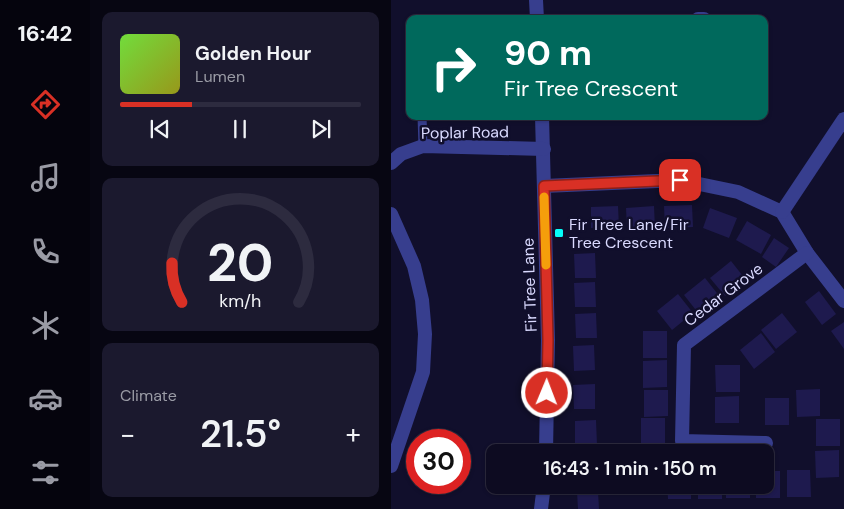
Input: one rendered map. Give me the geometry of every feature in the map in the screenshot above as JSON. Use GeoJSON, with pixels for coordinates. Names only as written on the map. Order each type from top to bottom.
{"type":"FeatureCollection","features":[{"type":"Feature","properties":{"kind":"street"},"geometry":{"type":"LineString","coordinates":[[536,0],[537,15]]}},
{"type":"Feature","properties":{"kind":"street"},"geometry":{"type":"LineString","coordinates":[[782,212],[844,119]]}},
{"type":"Feature","properties":{"kind":"street","name":"Fir Tree Lane"},"geometry":{"type":"LineString","coordinates":[[542,120],[548,340],[546,444]]}},
{"type":"Feature","properties":{"kind":"street","name":"Poplar Road"},"geometry":{"type":"LineString","coordinates":[[391,163],[401,154],[423,146],[544,149]]}},
{"type":"Feature","properties":{"kind":"street"},"geometry":{"type":"LineString","coordinates":[[544,186],[680,180],[738,192],[782,212],[807,253],[844,301]]}},
{"type":"Feature","properties":{"kind":"street"},"geometry":{"type":"LineString","coordinates":[[391,214],[414,266],[422,300],[425,334],[423,372],[398,423],[391,466]]}},
{"type":"Feature","properties":{"kind":"street","name":"Cedar Grove"},"geometry":{"type":"LineString","coordinates":[[766,443],[682,441],[684,345],[807,253]]}},
{"type":"Feature","properties":{"kind":"street"},"geometry":{"type":"LineString","coordinates":[[541,509],[543,494]]}},
{"type":"Feature","properties":{"kind":"lane"},"geometry":{"type":"LineString","coordinates":[[422,120],[423,146]]}},
{"type":"Feature","properties":{"kind":"building"},"geometry":{"type":"Polygon","coordinates":[[[692,205],[693,227],[665,228],[664,206],[692,205]]]}},
{"type":"Feature","properties":{"kind":"building"},"geometry":{"type":"Polygon","coordinates":[[[618,206],[619,227],[591,228],[591,207],[618,206]]]}},
{"type":"Feature","properties":{"kind":"building"},"geometry":{"type":"Polygon","coordinates":[[[654,206],[655,228],[627,229],[626,208],[654,206]]]}},
{"type":"Feature","properties":{"kind":"building"},"geometry":{"type":"Polygon","coordinates":[[[710,208],[737,218],[729,238],[703,228],[710,208]]]}},
{"type":"Feature","properties":{"kind":"building"},"geometry":{"type":"Polygon","coordinates":[[[747,221],[771,235],[761,254],[736,240],[747,221]]]}},
{"type":"Feature","properties":{"kind":"building"},"geometry":{"type":"Polygon","coordinates":[[[774,238],[789,248],[776,267],[762,257],[774,238]]]}},
{"type":"Feature","properties":{"kind":"building"},"geometry":{"type":"Polygon","coordinates":[[[595,253],[596,278],[575,278],[574,254],[595,253]]]}},
{"type":"Feature","properties":{"kind":"building"},"geometry":{"type":"Polygon","coordinates":[[[731,261],[746,280],[725,296],[710,278],[731,261]]]}},
{"type":"Feature","properties":{"kind":"building"},"geometry":{"type":"Polygon","coordinates":[[[705,278],[720,297],[699,314],[684,295],[705,278]]]}},
{"type":"Feature","properties":{"kind":"building"},"geometry":{"type":"Polygon","coordinates":[[[595,282],[596,307],[575,307],[574,283],[595,282]]]}},
{"type":"Feature","properties":{"kind":"building"},"geometry":{"type":"Polygon","coordinates":[[[819,291],[836,314],[822,325],[805,302],[819,291]]]}},
{"type":"Feature","properties":{"kind":"building"},"geometry":{"type":"Polygon","coordinates":[[[678,294],[693,313],[672,330],[657,311],[678,294]]]}},
{"type":"Feature","properties":{"kind":"building"},"geometry":{"type":"Polygon","coordinates":[[[596,313],[597,338],[576,338],[575,314],[596,313]]]}},
{"type":"Feature","properties":{"kind":"building"},"geometry":{"type":"Polygon","coordinates":[[[782,313],[797,332],[776,349],[761,330],[782,313]]]}},
{"type":"Feature","properties":{"kind":"building"},"geometry":{"type":"Polygon","coordinates":[[[844,322],[844,349],[831,331],[844,322]]]}},
{"type":"Feature","properties":{"kind":"building"},"geometry":{"type":"Polygon","coordinates":[[[643,331],[667,331],[667,358],[643,358],[643,331]]]}},
{"type":"Feature","properties":{"kind":"building"},"geometry":{"type":"Polygon","coordinates":[[[761,333],[775,352],[754,369],[740,350],[761,333]]]}},
{"type":"Feature","properties":{"kind":"building"},"geometry":{"type":"Polygon","coordinates":[[[594,345],[595,370],[574,371],[573,346],[594,345]]]}},
{"type":"Feature","properties":{"kind":"building"},"geometry":{"type":"Polygon","coordinates":[[[667,360],[667,387],[643,388],[643,361],[667,360]]]}},
{"type":"Feature","properties":{"kind":"building"},"geometry":{"type":"Polygon","coordinates":[[[715,365],[740,365],[740,392],[716,392],[715,365]]]}},
{"type":"Feature","properties":{"kind":"building"},"geometry":{"type":"Polygon","coordinates":[[[595,384],[595,409],[574,409],[573,385],[595,384]]]}},
{"type":"Feature","properties":{"kind":"building"},"geometry":{"type":"Polygon","coordinates":[[[820,389],[820,416],[797,417],[796,390],[820,389]]]}},
{"type":"Feature","properties":{"kind":"building"},"geometry":{"type":"Polygon","coordinates":[[[644,390],[668,390],[668,416],[644,417],[644,390]]]}},
{"type":"Feature","properties":{"kind":"building"},"geometry":{"type":"Polygon","coordinates":[[[739,396],[739,423],[715,423],[715,397],[739,396]]]}},
{"type":"Feature","properties":{"kind":"building"},"geometry":{"type":"Polygon","coordinates":[[[765,398],[789,398],[789,425],[765,425],[765,398]]]}},
{"type":"Feature","properties":{"kind":"building"},"geometry":{"type":"Polygon","coordinates":[[[641,418],[665,418],[665,444],[641,444],[641,418]]]}},
{"type":"Feature","properties":{"kind":"building"},"geometry":{"type":"Polygon","coordinates":[[[816,419],[840,419],[840,446],[816,446],[816,419]]]}},
{"type":"Feature","properties":{"kind":"building"},"geometry":{"type":"Polygon","coordinates":[[[596,420],[597,444],[575,444],[575,421],[596,420]]]}},
{"type":"Feature","properties":{"kind":"building"},"geometry":{"type":"Polygon","coordinates":[[[839,450],[839,477],[816,478],[815,451],[839,450]]]}},
{"type":"Feature","properties":{"kind":"building"},"geometry":{"type":"Polygon","coordinates":[[[787,470],[810,470],[811,497],[787,497],[787,470]]]}},
{"type":"Feature","properties":{"kind":"building"},"geometry":{"type":"Polygon","coordinates":[[[774,471],[780,471],[780,498],[756,498],[756,494],[774,494],[774,471]]]}},
{"type":"Feature","properties":{"kind":"building"},"geometry":{"type":"Polygon","coordinates":[[[577,494],[598,494],[599,509],[578,509],[577,494]]]}},
{"type":"Feature","properties":{"kind":"building"},"geometry":{"type":"Polygon","coordinates":[[[668,494],[691,494],[691,499],[668,499],[668,494]]]}},
{"type":"Feature","properties":{"kind":"building"},"geometry":{"type":"Polygon","coordinates":[[[698,494],[722,494],[722,499],[698,499],[698,494]]]}},
{"type":"Feature","properties":{"kind":"building"},"geometry":{"type":"Polygon","coordinates":[[[726,494],[750,494],[750,498],[726,498],[726,494]]]}},
{"type":"Feature","properties":{"kind":"slow traffic"},"geometry":{"type":"LineString","coordinates":[[544,197],[546,265]]}},
{"type":"Feature","properties":{"kind":"place","name":"Fir Tree Lane/Fir Tree Crescent"},"geometry":{"type":"Point","coordinates":[559,233]}},
{"type":"Feature","properties":{"kind":"route"},"geometry":{"type":"LineString","coordinates":[[547,393],[548,340],[544,186],[680,180]]}}]}
